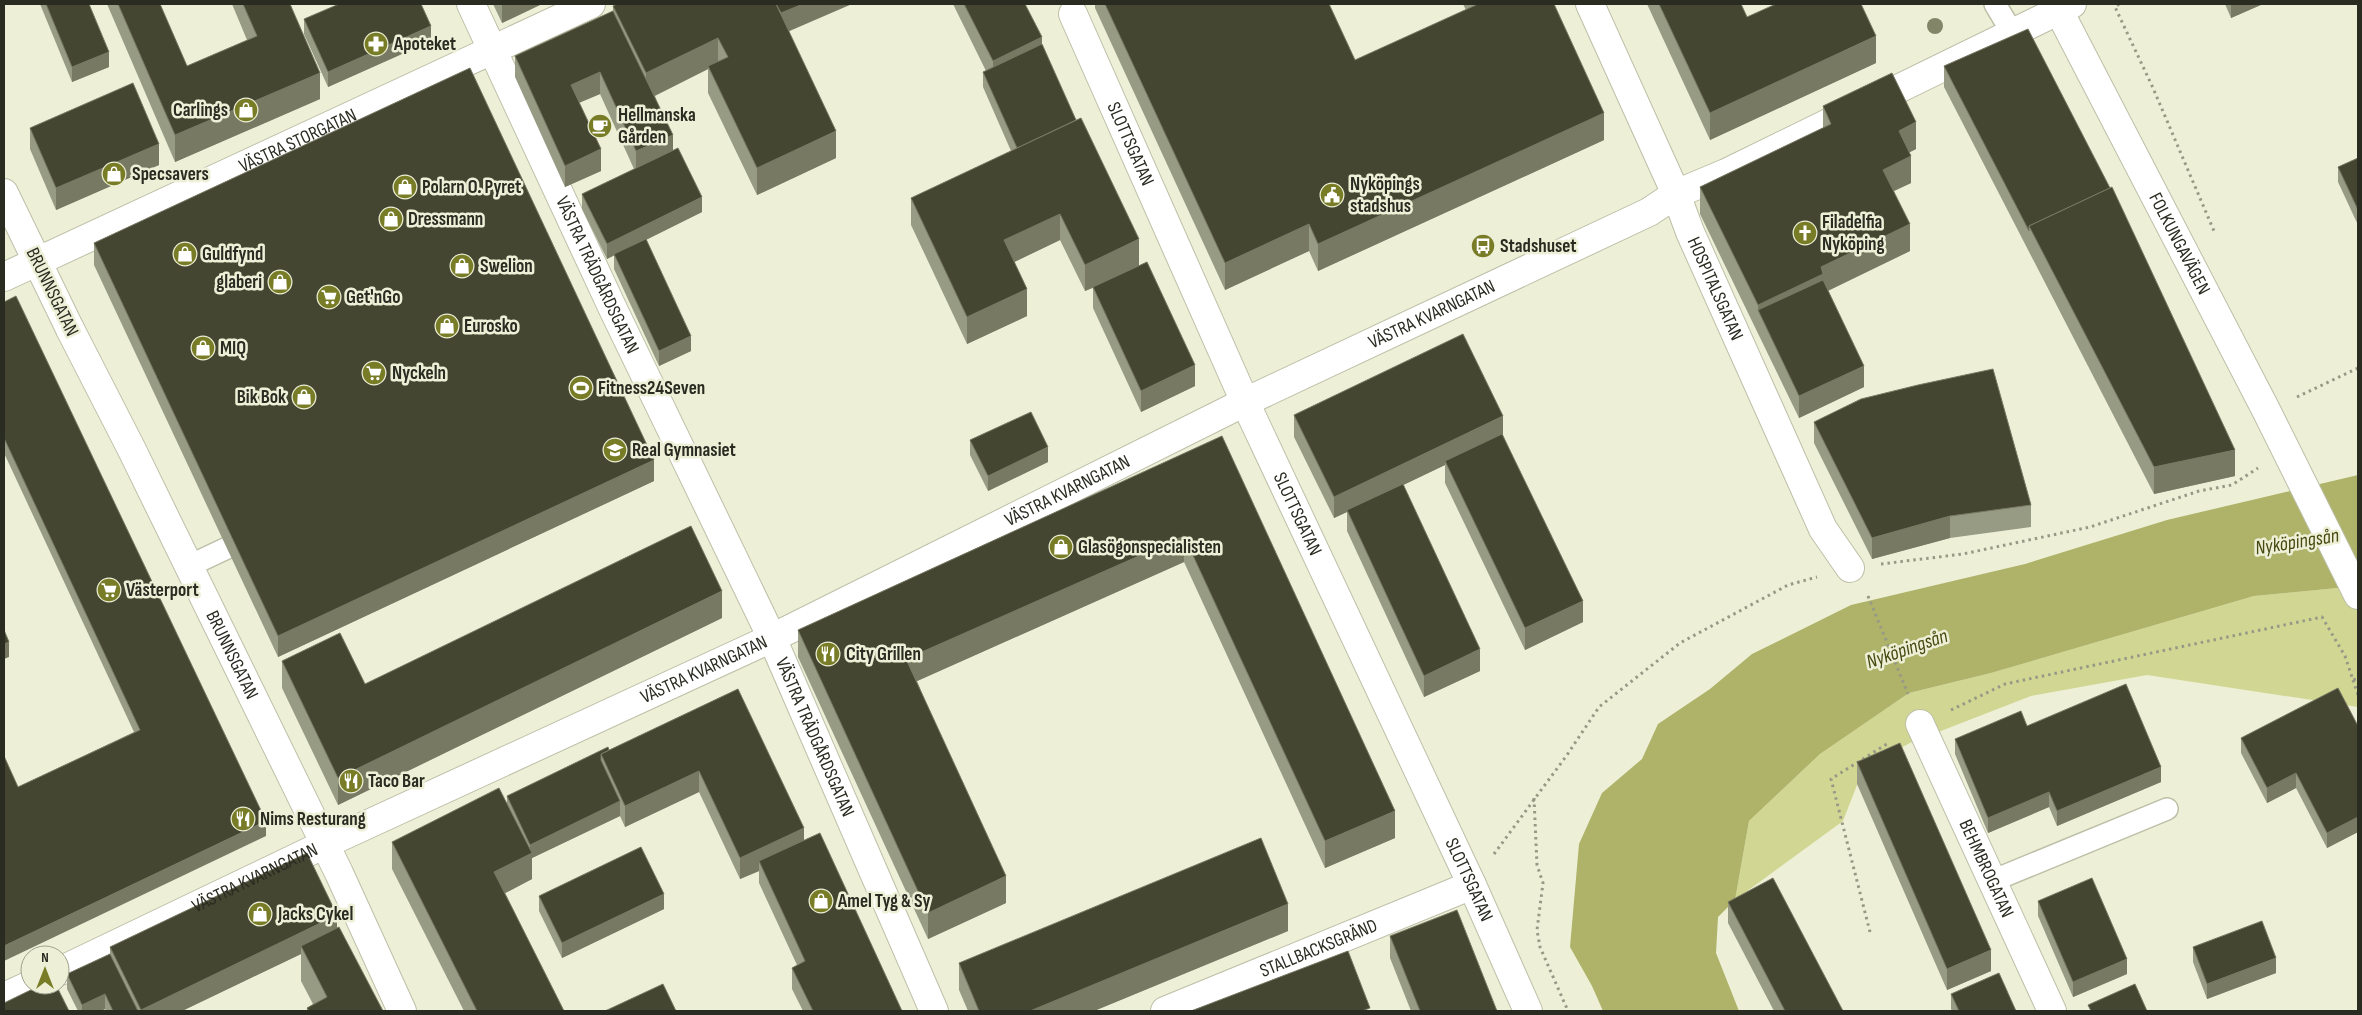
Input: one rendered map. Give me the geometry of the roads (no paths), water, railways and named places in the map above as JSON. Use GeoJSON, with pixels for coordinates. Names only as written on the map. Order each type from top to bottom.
{"type":"FeatureCollection","features":[{"type":"Feature","properties":{"kind":"street","name":"VÄSTRA TRÄDGÅRDSGATAN"},"geometry":{"type":"LineString","coordinates":[[471,4],[614,309],[772,638],[934,1011]]}},
{"type":"Feature","properties":{"kind":"street","name":"VÄSTRA STORGATAN"},"geometry":{"type":"LineString","coordinates":[[4,277],[492,48],[591,4]]}},
{"type":"Feature","properties":{"kind":"street","name":"HOSPITALSGATAN"},"geometry":{"type":"LineString","coordinates":[[1590,4],[1676,194],[1690,232],[1823,529],[1850,568]]}},
{"type":"Feature","properties":{"kind":"street","name":"VÄSTRA KVARNGATAN"},"geometry":{"type":"LineString","coordinates":[[70,966],[325,844],[772,638],[1245,402],[1649,212],[1676,194],[1726,174],[2066,7]]}},
{"type":"Feature","properties":{"kind":"street","name":"FOLKUNGAVÄGEN"},"geometry":{"type":"LineString","coordinates":[[2066,7],[2358,596]]}},
{"type":"Feature","properties":{"kind":"street","name":"SLOTTSGATAN"},"geometry":{"type":"LineString","coordinates":[[1070,9],[1245,402],[1472,885],[1528,1011]]}},
{"type":"Feature","properties":{"kind":"street","name":"BRUNNSGATAN"},"geometry":{"type":"LineString","coordinates":[[4,193],[325,844],[402,1011]]}},
{"type":"Feature","properties":{"kind":"street","name":"BEHMBROGATAN"},"geometry":{"type":"LineString","coordinates":[[1916,714],[2052,1011]]}},
{"type":"Feature","properties":{"kind":"street","name":"STALLBACKSGRÄND"},"geometry":{"type":"LineString","coordinates":[[1165,1011],[1472,885]]}},
{"type":"Feature","properties":{"kind":"street"},"geometry":{"type":"LineString","coordinates":[[4,997],[20,990]]}},
{"type":"Feature","properties":{"kind":"lane"},"geometry":{"type":"LineString","coordinates":[[1995,4],[2013,34]]}},
{"type":"Feature","properties":{"kind":"lane"},"geometry":{"type":"LineString","coordinates":[[189,566],[227,548]]}},
{"type":"Feature","properties":{"kind":"lane"},"geometry":{"type":"LineString","coordinates":[[1992,881],[2167,809]]}},
{"type":"Feature","properties":{"kind":"water","name":"Nyköpingsån"},"geometry":{"type":"Polygon","coordinates":[[[2358,475],[2358,586],[2254,596],[1991,673],[1909,693],[1820,754],[1749,821],[1735,900],[1718,917],[1716,953],[1739,1011],[1603,1011],[1592,986],[1570,947],[1579,844],[1602,793],[1642,759],[1658,724],[1710,689],[1752,654],[1851,605],[2025,564],[2167,520],[2358,475]]]}},
{"type":"Feature","properties":{"kind":"place","name":"Apoteket"},"geometry":{"type":"Point","coordinates":[376,44]}},
{"type":"Feature","properties":{"kind":"place","name":"Carlings"},"geometry":{"type":"Point","coordinates":[246,110]}},
{"type":"Feature","properties":{"kind":"place","name":"Hellmanska Gården"},"geometry":{"type":"Point","coordinates":[600,126]}},
{"type":"Feature","properties":{"kind":"place","name":"Specsavers"},"geometry":{"type":"Point","coordinates":[114,174]}},
{"type":"Feature","properties":{"kind":"place","name":"Polarn O. Pyret"},"geometry":{"type":"Point","coordinates":[405,187]}},
{"type":"Feature","properties":{"kind":"place","name":"Nyköpings stadshus"},"geometry":{"type":"Point","coordinates":[1332,195]}},
{"type":"Feature","properties":{"kind":"place","name":"Dressmann"},"geometry":{"type":"Point","coordinates":[391,219]}},
{"type":"Feature","properties":{"kind":"place","name":"Filadelfia Nyköping"},"geometry":{"type":"Point","coordinates":[1805,233]}},
{"type":"Feature","properties":{"kind":"place","name":"Stadshuset"},"geometry":{"type":"Point","coordinates":[1483,246]}},
{"type":"Feature","properties":{"kind":"place","name":"Guldfynd"},"geometry":{"type":"Point","coordinates":[185,254]}},
{"type":"Feature","properties":{"kind":"place","name":"Swelion"},"geometry":{"type":"Point","coordinates":[462,266]}},
{"type":"Feature","properties":{"kind":"place","name":"glaberi"},"geometry":{"type":"Point","coordinates":[280,282]}},
{"type":"Feature","properties":{"kind":"place","name":"Get'nGo"},"geometry":{"type":"Point","coordinates":[329,297]}},
{"type":"Feature","properties":{"kind":"place","name":"Eurosko"},"geometry":{"type":"Point","coordinates":[447,326]}},
{"type":"Feature","properties":{"kind":"place","name":"MIQ"},"geometry":{"type":"Point","coordinates":[203,348]}},
{"type":"Feature","properties":{"kind":"place","name":"Nyckeln"},"geometry":{"type":"Point","coordinates":[374,373]}},
{"type":"Feature","properties":{"kind":"place","name":"Fitness24Seven"},"geometry":{"type":"Point","coordinates":[581,388]}},
{"type":"Feature","properties":{"kind":"place","name":"Bik Bok"},"geometry":{"type":"Point","coordinates":[304,397]}},
{"type":"Feature","properties":{"kind":"place","name":"Real Gymnasiet"},"geometry":{"type":"Point","coordinates":[615,450]}},
{"type":"Feature","properties":{"kind":"place","name":"Glasögonspecialisten"},"geometry":{"type":"Point","coordinates":[1061,547]}},
{"type":"Feature","properties":{"kind":"place","name":"Västerport"},"geometry":{"type":"Point","coordinates":[109,590]}},
{"type":"Feature","properties":{"kind":"place","name":"City Grillen"},"geometry":{"type":"Point","coordinates":[828,654]}},
{"type":"Feature","properties":{"kind":"place","name":"Taco Bar"},"geometry":{"type":"Point","coordinates":[351,781]}},
{"type":"Feature","properties":{"kind":"place","name":"Nims Resturang"},"geometry":{"type":"Point","coordinates":[243,819]}},
{"type":"Feature","properties":{"kind":"place","name":"Amel Tyg & Sy"},"geometry":{"type":"Point","coordinates":[821,901]}},
{"type":"Feature","properties":{"kind":"place","name":"Jacks Cykel"},"geometry":{"type":"Point","coordinates":[260,914]}}]}
